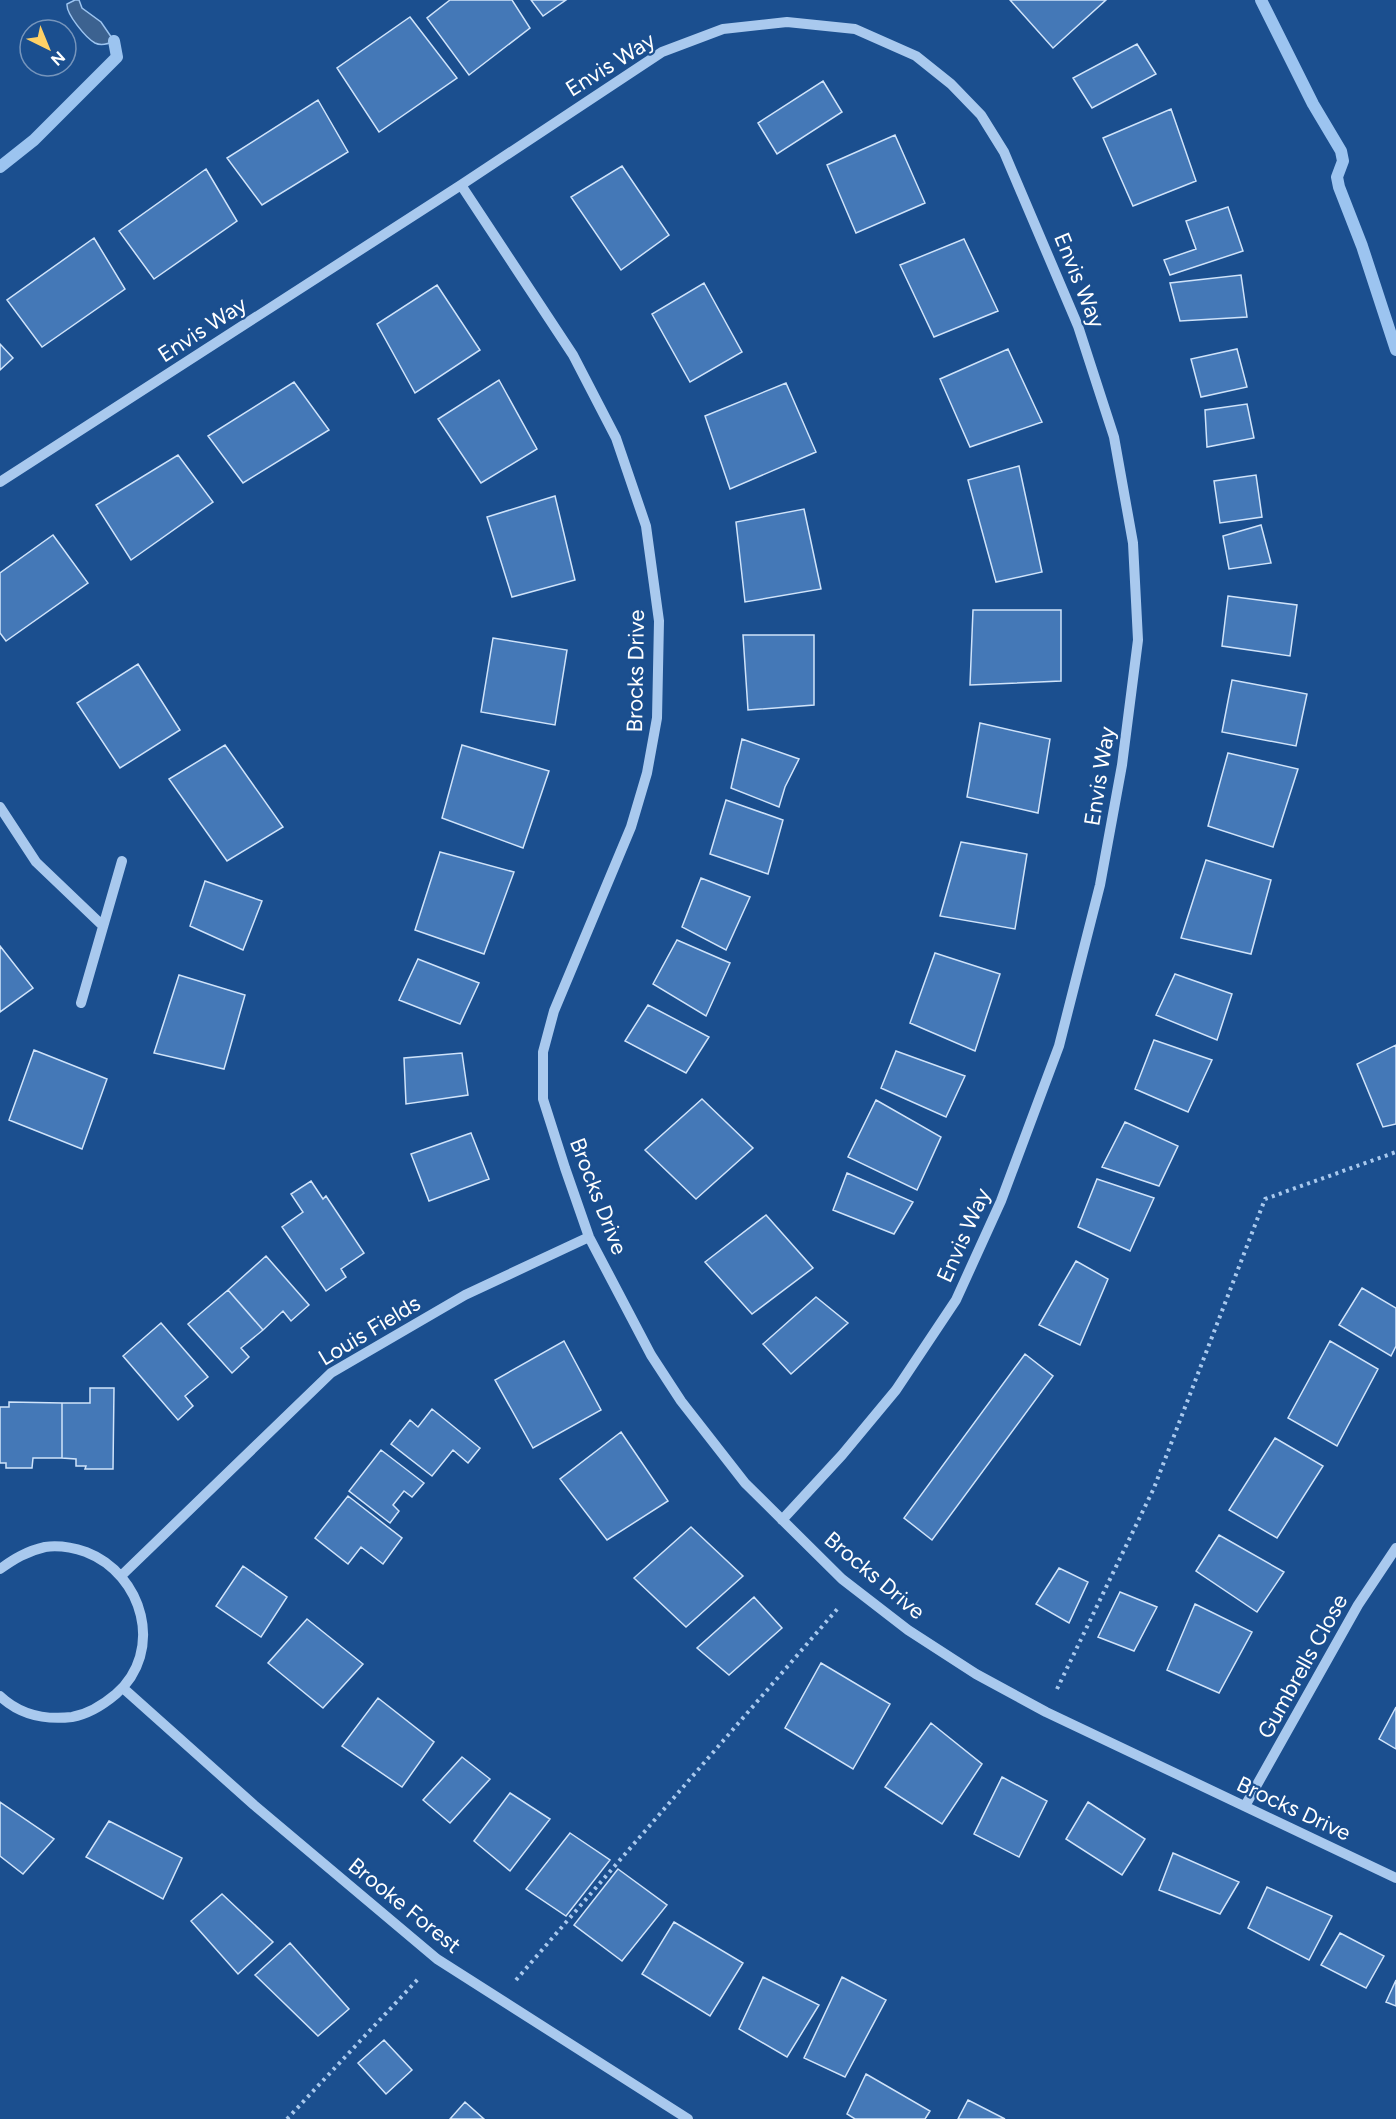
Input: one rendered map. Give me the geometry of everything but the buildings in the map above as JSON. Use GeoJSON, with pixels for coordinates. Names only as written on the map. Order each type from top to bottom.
{"type":"FeatureCollection","features":[{"type":"Feature","properties":{"kind":"street","name":"Envis Way"},"geometry":{"type":"LineString","coordinates":[[0,483],[662,52],[723,29],[787,22],[855,29],[915,56],[951,84],[981,115],[1004,152],[1078,326],[1114,437],[1133,543],[1138,640],[1122,765],[1100,885],[1059,1046],[1001,1201],[956,1300],[896,1390],[842,1455],[782,1520]]}},
{"type":"Feature","properties":{"kind":"street","name":"Brocks Drive"},"geometry":{"type":"LineString","coordinates":[[461,185],[573,355],[616,438],[646,526],[659,621],[657,718],[647,773],[631,827],[554,1011],[543,1052],[543,1099],[564,1168],[590,1237],[651,1355],[681,1401],[746,1483],[842,1580],[908,1630],[976,1674],[1046,1712],[1396,1878]]}},
{"type":"Feature","properties":{"kind":"street"},"geometry":{"type":"LineString","coordinates":[[0,807],[36,862],[103,927]]}},
{"type":"Feature","properties":{"kind":"street"},"geometry":{"type":"LineString","coordinates":[[81,1003],[122,861]]}},
{"type":"Feature","properties":{"kind":"street","name":"Louis Fields"},"geometry":{"type":"LineString","coordinates":[[122,1575],[331,1373],[465,1295],[590,1237]]}},
{"type":"Feature","properties":{"kind":"street"},"geometry":{"type":"LineString","coordinates":[[0,1569],[21,1554],[47,1547],[75,1548],[100,1558],[122,1575],[135,1596],[143,1619],[142,1644],[136,1668],[123,1688],[104,1705],[81,1715],[56,1719],[31,1715],[8,1704],[0,1696]]}},
{"type":"Feature","properties":{"kind":"street","name":"Gumbrells Close"},"geometry":{"type":"LineString","coordinates":[[1245,1806],[1358,1605],[1396,1548]]}},
{"type":"Feature","properties":{"kind":"street","name":"Brooke Forest"},"geometry":{"type":"LineString","coordinates":[[123,1688],[254,1805],[437,1959],[688,2119]]}},
{"type":"Feature","properties":{"kind":"path"},"geometry":{"type":"LineString","coordinates":[[1046,1712],[1154,1488],[1265,1198],[1396,1152]]}},
{"type":"Feature","properties":{"kind":"path"},"geometry":{"type":"LineString","coordinates":[[500,1999],[854,1589]]}},
{"type":"Feature","properties":{"kind":"path"},"geometry":{"type":"LineString","coordinates":[[287,2119],[437,1959]]}},
{"type":"Feature","properties":{"kind":"water"},"geometry":{"type":"Polygon","coordinates":[[[79,0],[82,8],[101,22],[114,41],[107,44],[95,43],[78,26],[78,18],[73,18],[67,4],[79,0]]]}},
{"type":"Feature","properties":{"kind":"waterway"},"geometry":{"type":"LineString","coordinates":[[1261,0],[1313,104],[1341,151],[1343,161],[1337,177],[1339,187],[1362,246],[1396,350]]}},
{"type":"Feature","properties":{"kind":"waterway"},"geometry":{"type":"LineString","coordinates":[[0,167],[34,140],[117,57],[114,41]]}}]}
